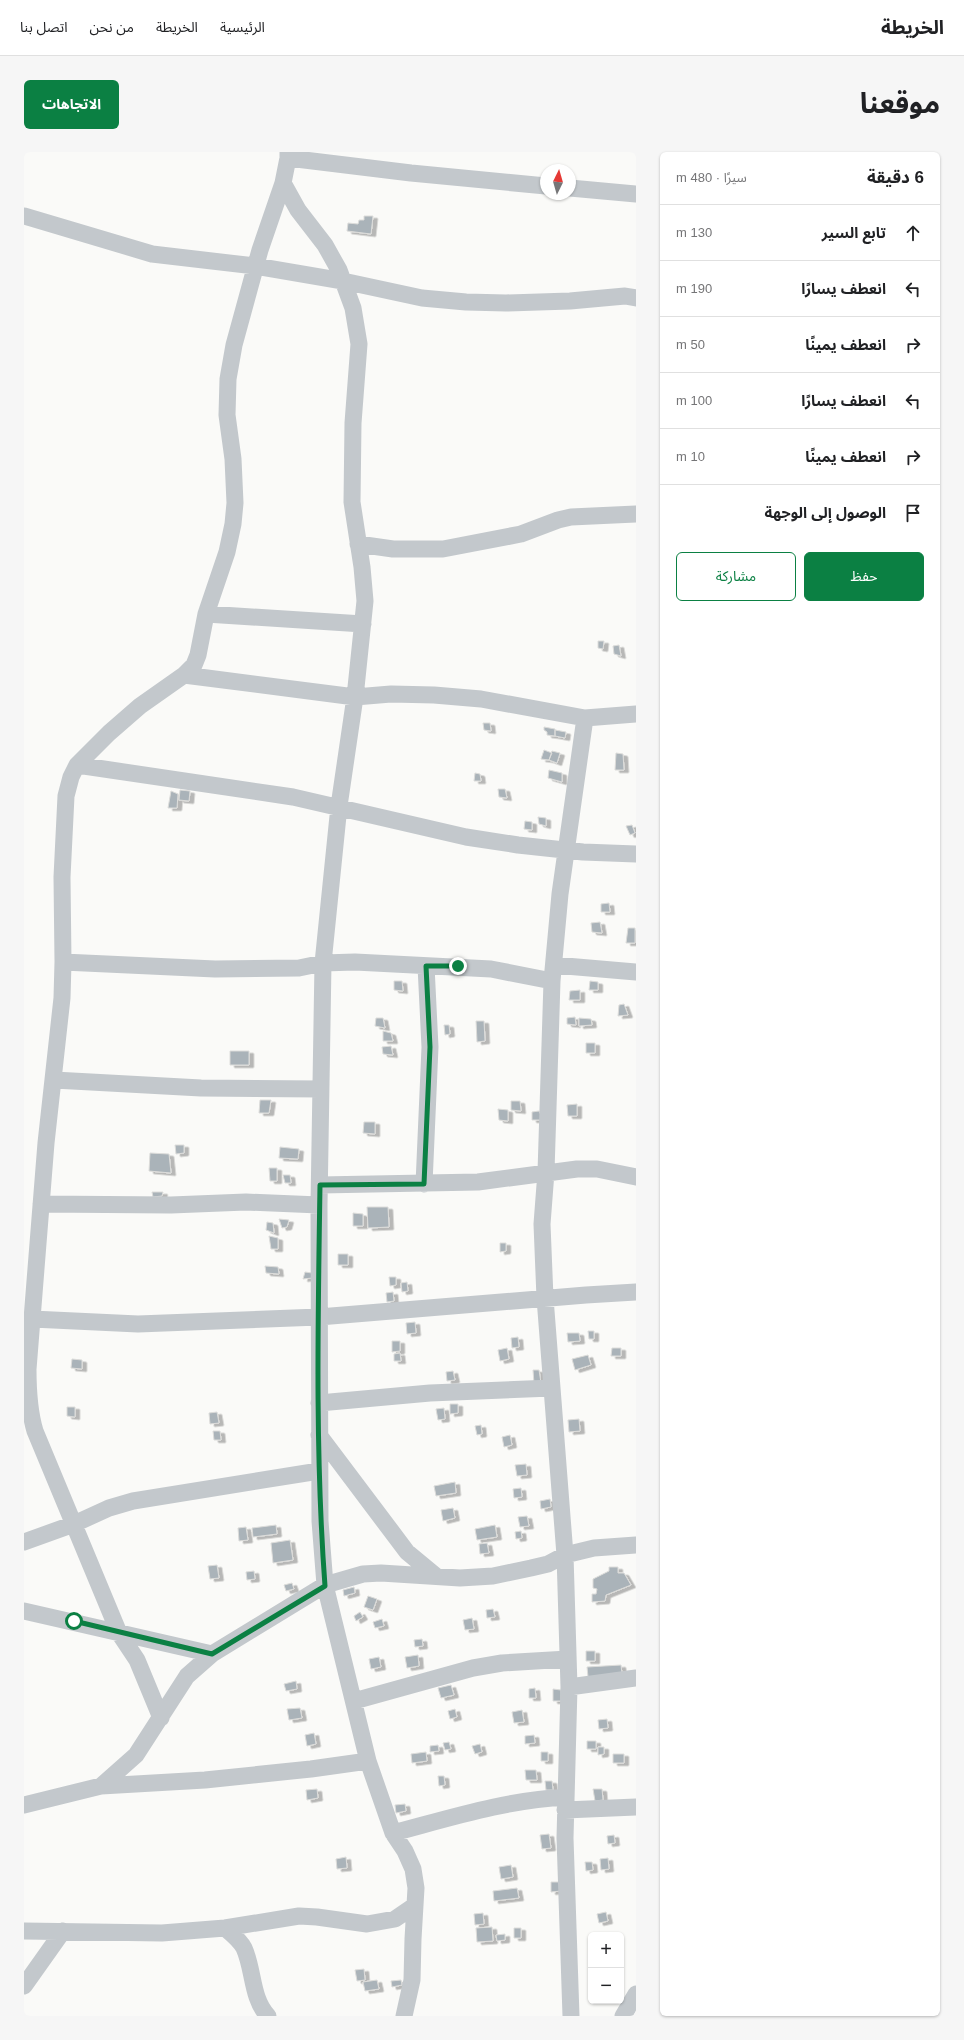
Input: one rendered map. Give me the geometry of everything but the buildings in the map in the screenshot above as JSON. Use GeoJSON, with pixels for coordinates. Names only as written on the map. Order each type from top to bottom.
{"type":"FeatureCollection","features":[{"type":"Feature","properties":{"kind":"street"},"geometry":{"type":"LineString","coordinates":[[161,1718],[137,1660],[119,1633],[30,1416],[26,1371],[64,962],[62,877],[66,796],[71,777],[77,765],[109,733],[140,706],[184,675],[194,665],[198,655],[206,614],[227,552],[233,524],[235,503],[233,459],[227,415],[228,379],[234,345],[255,266],[283,183],[288,155],[411,173],[540,185]]}},
{"type":"Feature","properties":{"kind":"street"},"geometry":{"type":"LineString","coordinates":[[283,183],[298,210],[325,245],[343,281],[353,308],[360,344],[352,468],[352,502],[362,567],[365,601],[355,697],[339,806],[324,963],[319,1205],[320,1521],[325,1586],[368,1761],[393,1833],[405,1851],[413,1870],[416,1888],[414,1906],[412,1980],[404,2016]]}},
{"type":"Feature","properties":{"kind":"street"},"geometry":{"type":"LineString","coordinates":[[576,189],[636,194]]}},
{"type":"Feature","properties":{"kind":"street"},"geometry":{"type":"LineString","coordinates":[[24,216],[140,251],[255,266],[343,281],[422,298],[466,302],[506,303],[570,301],[625,296],[636,298]]}},
{"type":"Feature","properties":{"kind":"street"},"geometry":{"type":"LineString","coordinates":[[358,544],[399,549],[443,549],[522,534],[570,517],[636,514]]}},
{"type":"Feature","properties":{"kind":"street"},"geometry":{"type":"LineString","coordinates":[[206,614],[363,624]]}},
{"type":"Feature","properties":{"kind":"street"},"geometry":{"type":"LineString","coordinates":[[184,675],[355,697],[391,694],[434,695],[481,699],[585,718],[636,713]]}},
{"type":"Feature","properties":{"kind":"street"},"geometry":{"type":"LineString","coordinates":[[572,2016],[566,1803],[569,1687],[565,1555],[545,1298],[542,1224],[546,1172],[553,973],[566,851],[585,718]]}},
{"type":"Feature","properties":{"kind":"street"},"geometry":{"type":"LineString","coordinates":[[77,765],[293,797],[339,806],[466,837],[566,851],[636,854]]}},
{"type":"Feature","properties":{"kind":"street"},"geometry":{"type":"LineString","coordinates":[[64,962],[215,969],[299,968],[324,963],[355,962],[553,973],[636,972]]}},
{"type":"Feature","properties":{"kind":"street"},"geometry":{"type":"LineString","coordinates":[[424,1184],[430,1047],[426,966]]}},
{"type":"Feature","properties":{"kind":"street"},"geometry":{"type":"LineString","coordinates":[[54,1080],[201,1088],[321,1089]]}},
{"type":"Feature","properties":{"kind":"street"},"geometry":{"type":"LineString","coordinates":[[320,1185],[424,1184],[511,1179],[546,1172],[597,1169],[636,1177]]}},
{"type":"Feature","properties":{"kind":"street"},"geometry":{"type":"LineString","coordinates":[[41,1204],[171,1205],[246,1202],[319,1205]]}},
{"type":"Feature","properties":{"kind":"street"},"geometry":{"type":"LineString","coordinates":[[32,1319],[138,1324],[319,1317],[636,1292]]}},
{"type":"Feature","properties":{"kind":"street"},"geometry":{"type":"LineString","coordinates":[[319,1403],[430,1393],[552,1388]]}},
{"type":"Feature","properties":{"kind":"street"},"geometry":{"type":"LineString","coordinates":[[319,1435],[407,1552],[436,1576]]}},
{"type":"Feature","properties":{"kind":"street"},"geometry":{"type":"LineString","coordinates":[[24,1542],[74,1524],[109,1508],[133,1501],[319,1471]]}},
{"type":"Feature","properties":{"kind":"street"},"geometry":{"type":"LineString","coordinates":[[101,1786],[136,1755],[187,1676],[212,1654],[325,1586],[363,1574],[381,1572],[469,1577],[511,1573],[548,1564],[565,1555],[594,1548],[636,1545]]}},
{"type":"Feature","properties":{"kind":"street"},"geometry":{"type":"LineString","coordinates":[[24,1611],[212,1654]]}},
{"type":"Feature","properties":{"kind":"street"},"geometry":{"type":"LineString","coordinates":[[354,1701],[473,1668],[515,1662],[568,1659]]}},
{"type":"Feature","properties":{"kind":"street"},"geometry":{"type":"LineString","coordinates":[[569,1687],[636,1678]]}},
{"type":"Feature","properties":{"kind":"street"},"geometry":{"type":"LineString","coordinates":[[24,1805],[101,1786],[205,1780],[311,1769],[368,1761]]}},
{"type":"Feature","properties":{"kind":"street"},"geometry":{"type":"LineString","coordinates":[[393,1833],[500,1805],[537,1798],[566,1803],[636,1807]]}},
{"type":"Feature","properties":{"kind":"street"},"geometry":{"type":"LineString","coordinates":[[24,1931],[162,1933],[225,1928],[299,1916],[317,1916],[367,1924],[382,1923],[395,1919],[414,1906]]}},
{"type":"Feature","properties":{"kind":"street"},"geometry":{"type":"LineString","coordinates":[[225,1928],[244,1948],[259,2004],[268,2016]]}},
{"type":"Feature","properties":{"kind":"street"},"geometry":{"type":"LineString","coordinates":[[24,1986],[63,1931]]}},
{"type":"Feature","properties":{"kind":"street"},"geometry":{"type":"LineString","coordinates":[[623,2016],[636,1994]]}},
{"type":"Feature","properties":{"kind":"route"},"geometry":{"type":"LineString","coordinates":[[74,1621],[119,1633],[212,1654],[325,1586],[320,1521],[319,1471],[320,1185],[424,1184],[427,1091],[430,1063],[430,1032],[426,966],[458,966]]}}]}
